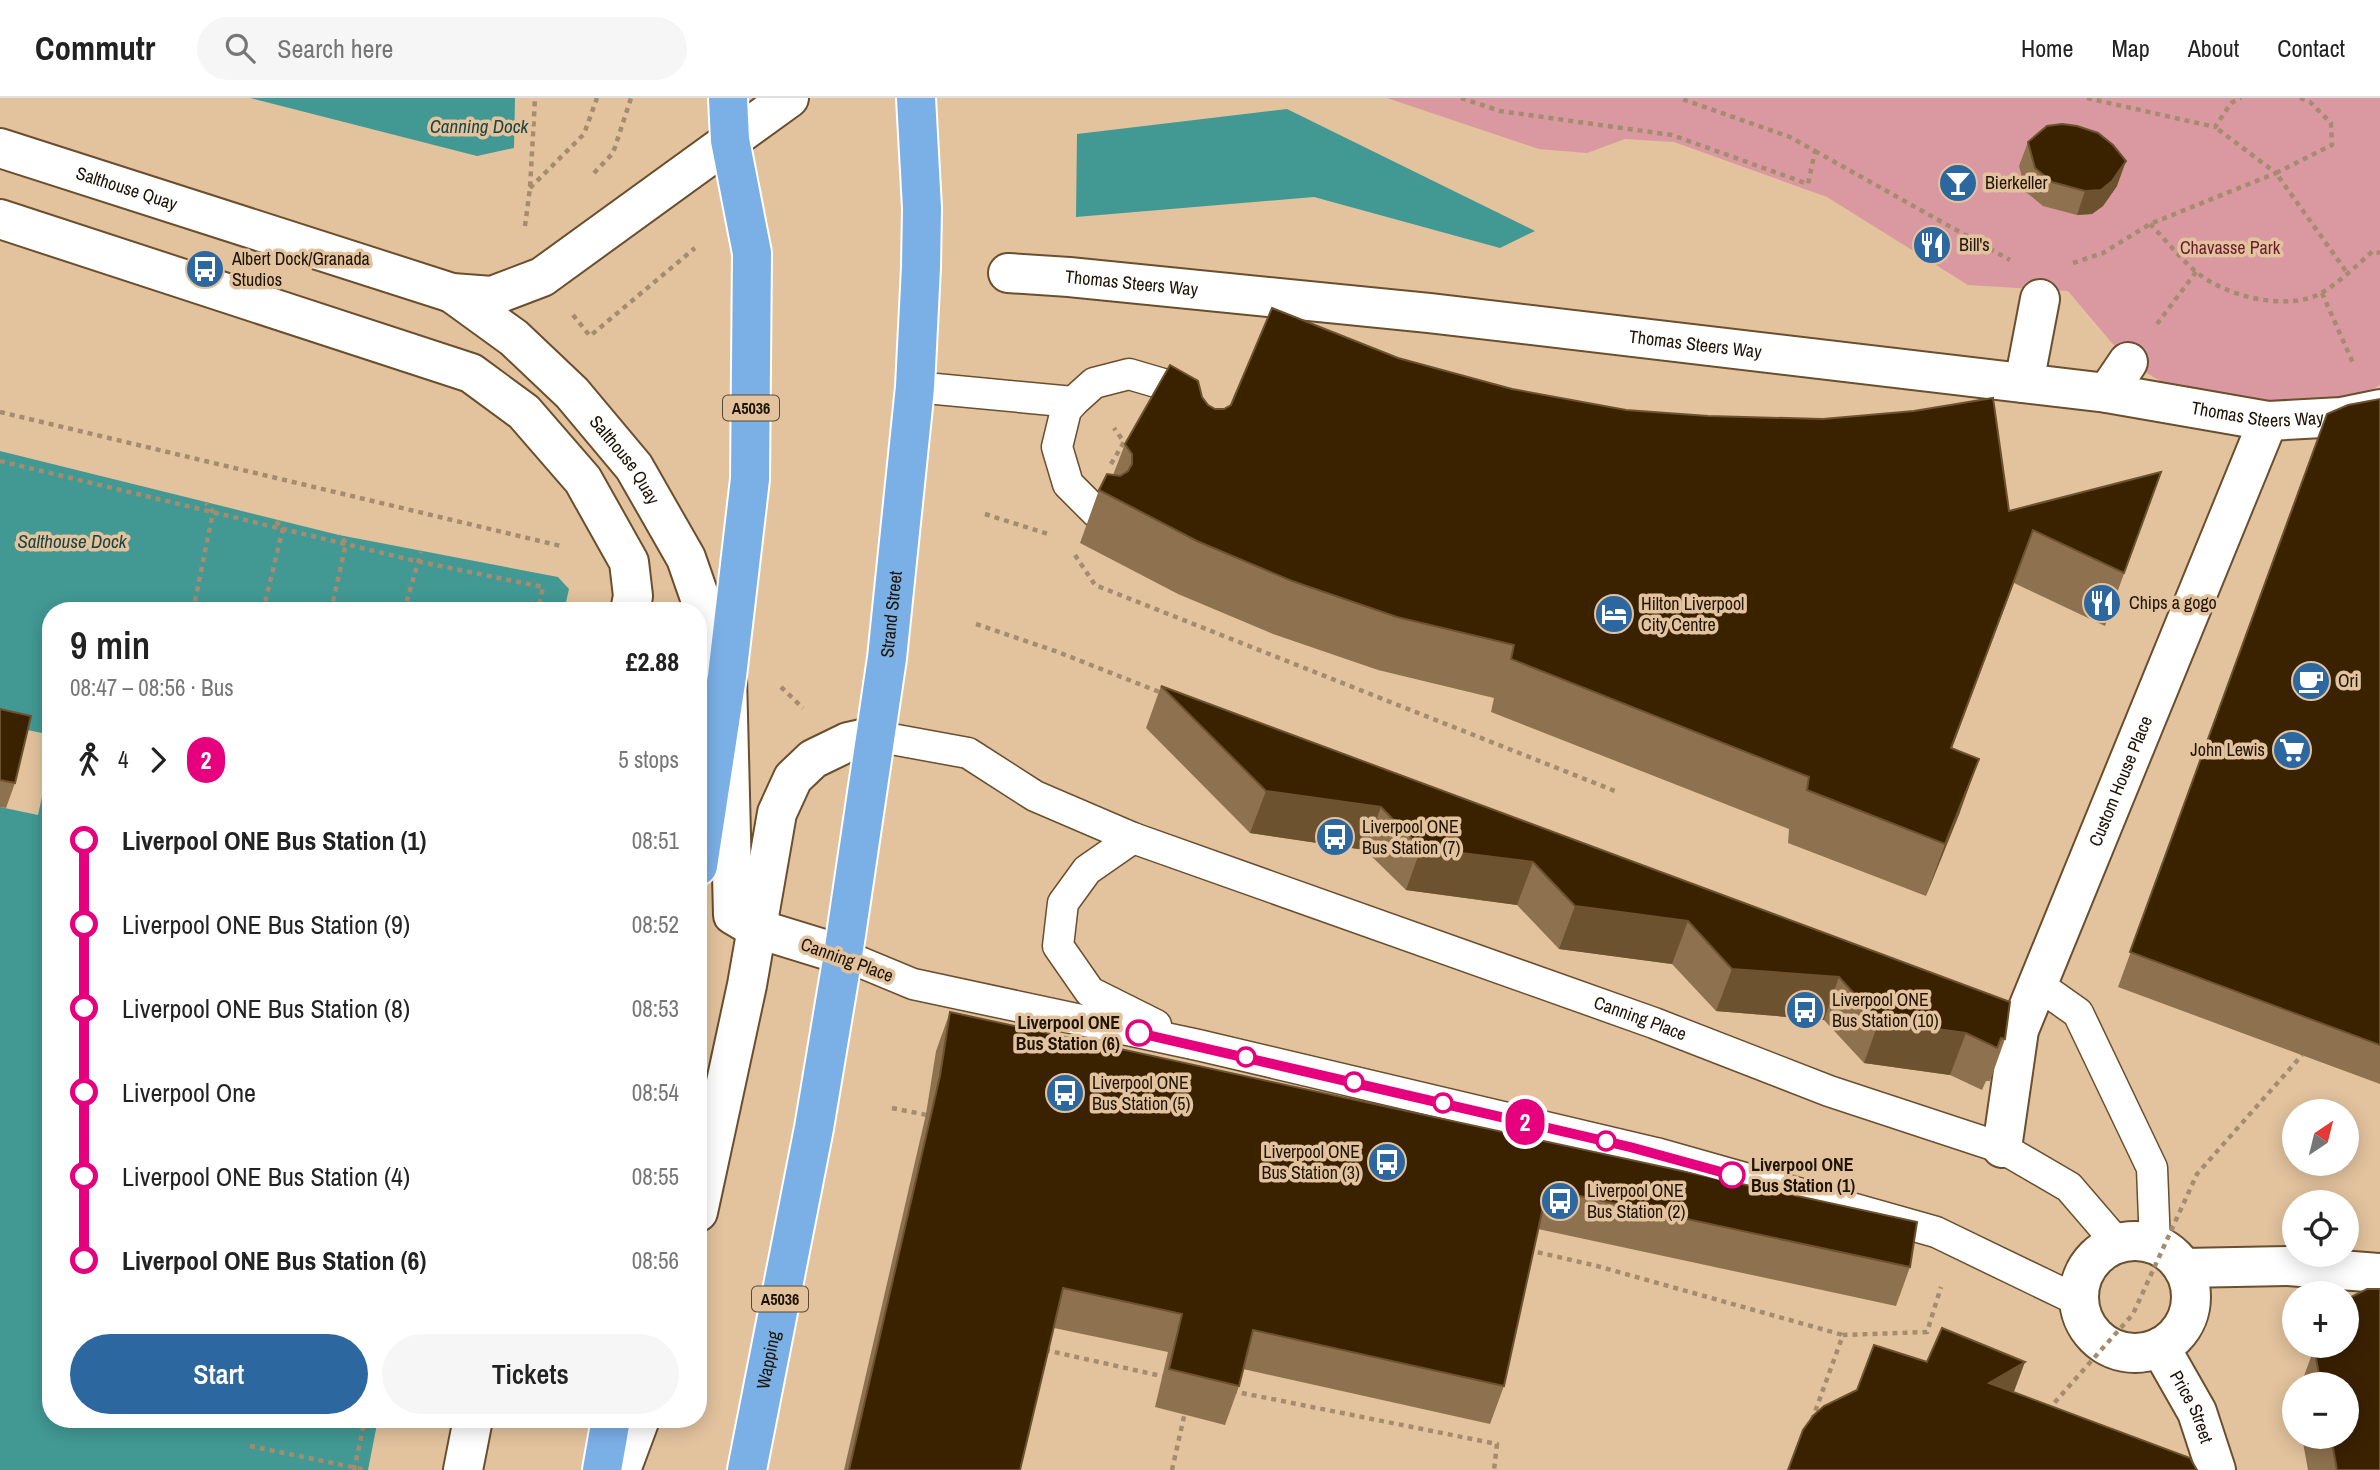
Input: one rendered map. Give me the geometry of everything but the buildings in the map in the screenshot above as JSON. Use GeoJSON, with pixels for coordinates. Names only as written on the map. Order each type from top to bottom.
{"type":"FeatureCollection","features":[{"type":"Feature","properties":{"kind":"highway","name":"A5036"},"geometry":{"type":"LineString","coordinates":[[707,807],[727,676],[750,479],[752,253],[730,140],[728,98]]}},
{"type":"Feature","properties":{"kind":"highway","name":"Strand Street"},"geometry":{"type":"LineString","coordinates":[[814,1128],[887,657],[915,387],[922,208],[916,98]]}},
{"type":"Feature","properties":{"kind":"highway","name":"Wapping"},"geometry":{"type":"LineString","coordinates":[[747,1470],[814,1128]]}},
{"type":"Feature","properties":{"kind":"highway"},"geometry":{"type":"LineString","coordinates":[[602,1470],[609,1428]]}},
{"type":"Feature","properties":{"kind":"street","name":"Salthouse Quay"},"geometry":{"type":"LineString","coordinates":[[0,148],[452,293],[492,296],[542,277],[789,98]]}},
{"type":"Feature","properties":{"kind":"street"},"geometry":{"type":"LineString","coordinates":[[0,219],[471,373],[524,412],[583,480],[629,562],[632,602]]}},
{"type":"Feature","properties":{"kind":"street","name":"Thomas Steers Way"},"geometry":{"type":"LineString","coordinates":[[1008,273],[1069,276],[1429,313],[2024,383],[2118,377],[2268,421],[2341,417],[2374,406]]}},
{"type":"Feature","properties":{"kind":"street","name":"Salthouse Quay"},"geometry":{"type":"LineString","coordinates":[[452,293],[514,338],[572,393],[634,467],[686,558],[701,602]]}},
{"type":"Feature","properties":{"kind":"street"},"geometry":{"type":"LineString","coordinates":[[2024,383],[2040,299]]}},
{"type":"Feature","properties":{"kind":"street","name":"Custom House Place"},"geometry":{"type":"LineString","coordinates":[[2002,1148],[2019,1030],[2268,421]]}},
{"type":"Feature","properties":{"kind":"street","name":"Salthouse Quay"},"geometry":{"type":"LineString","coordinates":[[707,618],[727,676]]}},
{"type":"Feature","properties":{"kind":"street","name":"Canning Place"},"geometry":{"type":"LineString","coordinates":[[727,676],[733,915],[755,928],[842,956]]}},
{"type":"Feature","properties":{"kind":"street"},"geometry":{"type":"LineString","coordinates":[[707,1172],[723,1102],[777,813],[793,778],[813,759],[848,742],[875,736]]}},
{"type":"Feature","properties":{"kind":"street"},"geometry":{"type":"LineString","coordinates":[[2152,1252],[2190,1285],[2191,1303],[2186,1321],[2175,1336],[2160,1347],[2143,1353],[2124,1352],[2108,1346],[2093,1334],[2083,1318],[2079,1301],[2081,1282],[2089,1266],[2102,1252],[2152,1252],[2380,1273]]}},
{"type":"Feature","properties":{"kind":"street","name":"Price Street"},"geometry":{"type":"LineString","coordinates":[[2160,1347],[2197,1412],[2216,1470]]}},
{"type":"Feature","properties":{"kind":"street"},"geometry":{"type":"LineString","coordinates":[[463,1470],[471,1428]]}},
{"type":"Feature","properties":{"kind":"street"},"geometry":{"type":"LineString","coordinates":[[621,1470],[637,1428]]}},
{"type":"Feature","properties":{"kind":"lane"},"geometry":{"type":"LineString","coordinates":[[1096,512],[1068,484],[1057,447],[1066,410],[1094,383],[1129,374],[1163,384],[1189,408],[1196,433]]}},
{"type":"Feature","properties":{"kind":"lane"},"geometry":{"type":"LineString","coordinates":[[915,387],[1073,402]]}},
{"type":"Feature","properties":{"kind":"lane","name":"Canning Place"},"geometry":{"type":"LineString","coordinates":[[875,736],[968,753],[1035,796],[1133,838],[1654,1023],[1829,1091],[2002,1148],[2069,1187],[2152,1252]]}},
{"type":"Feature","properties":{"kind":"lane","name":"Canning Place"},"geometry":{"type":"LineString","coordinates":[[1133,838],[1087,870],[1063,903],[1058,946],[1090,992],[1198,1045]]}},
{"type":"Feature","properties":{"kind":"lane","name":"Canning Place"},"geometry":{"type":"LineString","coordinates":[[842,956],[912,984],[1198,1045],[1656,1153],[1937,1232],[2079,1301]]}},
{"type":"Feature","properties":{"kind":"lane"},"geometry":{"type":"LineString","coordinates":[[2038,984],[2078,1013],[2152,1168],[2152,1252]]}},
{"type":"Feature","properties":{"kind":"path"},"geometry":{"type":"LineString","coordinates":[[524,238],[530,188],[534,98]]}},
{"type":"Feature","properties":{"kind":"path"},"geometry":{"type":"LineString","coordinates":[[530,188],[584,134],[597,98]]}},
{"type":"Feature","properties":{"kind":"path"},"geometry":{"type":"LineString","coordinates":[[586,182],[613,153],[631,98]]}},
{"type":"Feature","properties":{"kind":"path"},"geometry":{"type":"LineString","coordinates":[[1461,98],[1500,111],[1672,135],[1808,184],[1815,151]]}},
{"type":"Feature","properties":{"kind":"path"},"geometry":{"type":"LineString","coordinates":[[1679,98],[1790,137],[2017,264]]}},
{"type":"Feature","properties":{"kind":"path"},"geometry":{"type":"LineString","coordinates":[[2087,98],[2215,127],[2276,173],[2348,274]]}},
{"type":"Feature","properties":{"kind":"path"},"geometry":{"type":"LineString","coordinates":[[2215,127],[2231,103],[2241,98]]}},
{"type":"Feature","properties":{"kind":"path"},"geometry":{"type":"LineString","coordinates":[[2071,264],[2103,253],[2150,224],[2276,173],[2332,145],[2331,123],[2310,102],[2300,98]]}},
{"type":"Feature","properties":{"kind":"path"},"geometry":{"type":"LineString","coordinates":[[2150,224],[2196,272],[2235,293],[2267,303],[2306,299],[2322,293],[2373,251],[2380,253]]}},
{"type":"Feature","properties":{"kind":"path"},"geometry":{"type":"LineString","coordinates":[[568,310],[590,336],[695,248]]}},
{"type":"Feature","properties":{"kind":"path"},"geometry":{"type":"LineString","coordinates":[[2118,377],[2196,272]]}},
{"type":"Feature","properties":{"kind":"path"},"geometry":{"type":"LineString","coordinates":[[2322,293],[2374,406]]}},
{"type":"Feature","properties":{"kind":"path"},"geometry":{"type":"LineString","coordinates":[[0,412],[629,562]]}},
{"type":"Feature","properties":{"kind":"path"},"geometry":{"type":"LineString","coordinates":[[0,461],[416,561],[543,587],[540,602]]}},
{"type":"Feature","properties":{"kind":"path"},"geometry":{"type":"LineString","coordinates":[[195,602],[213,512],[206,503]]}},
{"type":"Feature","properties":{"kind":"path"},"geometry":{"type":"LineString","coordinates":[[985,514],[1064,539]]}},
{"type":"Feature","properties":{"kind":"path"},"geometry":{"type":"LineString","coordinates":[[273,519],[283,528]]}},
{"type":"Feature","properties":{"kind":"path"},"geometry":{"type":"LineString","coordinates":[[265,602],[283,528]]}},
{"type":"Feature","properties":{"kind":"path"},"geometry":{"type":"LineString","coordinates":[[339,535],[346,543]]}},
{"type":"Feature","properties":{"kind":"path"},"geometry":{"type":"LineString","coordinates":[[333,602],[346,543]]}},
{"type":"Feature","properties":{"kind":"path"},"geometry":{"type":"LineString","coordinates":[[1072,550],[1095,584],[1615,790]]}},
{"type":"Feature","properties":{"kind":"path"},"geometry":{"type":"LineString","coordinates":[[406,602],[416,561],[421,552]]}},
{"type":"Feature","properties":{"kind":"path"},"geometry":{"type":"LineString","coordinates":[[976,624],[1058,652],[1175,698]]}},
{"type":"Feature","properties":{"kind":"path"},"geometry":{"type":"LineString","coordinates":[[781,687],[811,716]]}},
{"type":"Feature","properties":{"kind":"path"},"geometry":{"type":"LineString","coordinates":[[2046,1413],[2133,1314],[2197,1174],[2302,1055]]}},
{"type":"Feature","properties":{"kind":"path"},"geometry":{"type":"LineString","coordinates":[[892,1108],[932,1116]]}},
{"type":"Feature","properties":{"kind":"path"},"geometry":{"type":"LineString","coordinates":[[1528,1250],[1597,1266],[1843,1335],[1927,1332],[1954,1241]]}},
{"type":"Feature","properties":{"kind":"path"},"geometry":{"type":"LineString","coordinates":[[1812,1421],[1843,1335]]}},
{"type":"Feature","properties":{"kind":"path"},"geometry":{"type":"LineString","coordinates":[[1033,1348],[1178,1380]]}},
{"type":"Feature","properties":{"kind":"path"},"geometry":{"type":"LineString","coordinates":[[1232,1391],[1497,1444],[1494,1470]]}},
{"type":"Feature","properties":{"kind":"path"},"geometry":{"type":"LineString","coordinates":[[1172,1470],[1186,1408]]}},
{"type":"Feature","properties":{"kind":"path"},"geometry":{"type":"LineString","coordinates":[[354,1468],[363,1428]]}},
{"type":"Feature","properties":{"kind":"path"},"geometry":{"type":"LineString","coordinates":[[250,1446],[367,1470]]}},
{"type":"Feature","properties":{"kind":"green space","name":"Chavasse Park"},"geometry":{"type":"Polygon","coordinates":[[[1387,98],[2380,98],[2380,385],[2357,398],[2274,404],[2179,392],[2128,362],[2068,291],[1968,285],[1827,197],[1674,142],[1625,139],[1587,153],[1539,149],[1387,98]]]}},
{"type":"Feature","properties":{"kind":"water","name":"Canning Dock"},"geometry":{"type":"Polygon","coordinates":[[[250,98],[515,98],[514,148],[477,156],[250,98]]]}},
{"type":"Feature","properties":{"kind":"water"},"geometry":{"type":"Polygon","coordinates":[[[1287,109],[1535,231],[1500,248],[1314,197],[1076,217],[1077,134],[1287,109]]]}},
{"type":"Feature","properties":{"kind":"water","name":"Salthouse Dock"},"geometry":{"type":"Polygon","coordinates":[[[0,451],[339,535],[558,577],[569,589],[566,602],[42,602],[42,1428],[376,1428],[368,1470],[0,1470],[0,451]]]}},
{"type":"Feature","properties":{"kind":"pier"},"geometry":{"type":"Polygon","coordinates":[[[0,724],[42,733],[42,797],[38,815],[0,807],[0,724]]]}},
{"type":"Feature","properties":{"kind":"bus line","name":"2"},"geometry":{"type":"LineString","coordinates":[[1139,1033],[1656,1153],[1732,1175]]}},
{"type":"Feature","properties":{"kind":"place","name":"Bierkeller"},"geometry":{"type":"Point","coordinates":[1958,183]}},
{"type":"Feature","properties":{"kind":"place","name":"Bill's"},"geometry":{"type":"Point","coordinates":[1932,245]}},
{"type":"Feature","properties":{"kind":"place","name":"Albert Dock/Granada Studios"},"geometry":{"type":"Point","coordinates":[205,269]}},
{"type":"Feature","properties":{"kind":"place","name":"Chips a gogo"},"geometry":{"type":"Point","coordinates":[2102,603]}},
{"type":"Feature","properties":{"kind":"place","name":"Hilton Liverpool City Centre"},"geometry":{"type":"Point","coordinates":[1614,614]}},
{"type":"Feature","properties":{"kind":"place","name":"Ori"},"geometry":{"type":"Point","coordinates":[2311,681]}},
{"type":"Feature","properties":{"kind":"place","name":"John Lewis"},"geometry":{"type":"Point","coordinates":[2292,750]}},
{"type":"Feature","properties":{"kind":"place","name":"Liverpool ONE Bus Station (7)"},"geometry":{"type":"Point","coordinates":[1335,837]}},
{"type":"Feature","properties":{"kind":"place","name":"Liverpool ONE Bus Station (10)"},"geometry":{"type":"Point","coordinates":[1805,1010]}},
{"type":"Feature","properties":{"kind":"place","name":"Liverpool ONE Bus Station (6)"},"geometry":{"type":"Point","coordinates":[1139,1033]}},
{"type":"Feature","properties":{"kind":"place","name":"Liverpool ONE Bus Station (5)"},"geometry":{"type":"Point","coordinates":[1065,1093]}},
{"type":"Feature","properties":{"kind":"place","name":"Liverpool ONE Bus Station (3)"},"geometry":{"type":"Point","coordinates":[1387,1162]}},
{"type":"Feature","properties":{"kind":"place","name":"Liverpool ONE Bus Station (1)"},"geometry":{"type":"Point","coordinates":[1732,1175]}},
{"type":"Feature","properties":{"kind":"place","name":"Liverpool ONE Bus Station (2)"},"geometry":{"type":"Point","coordinates":[1560,1201]}}]}
